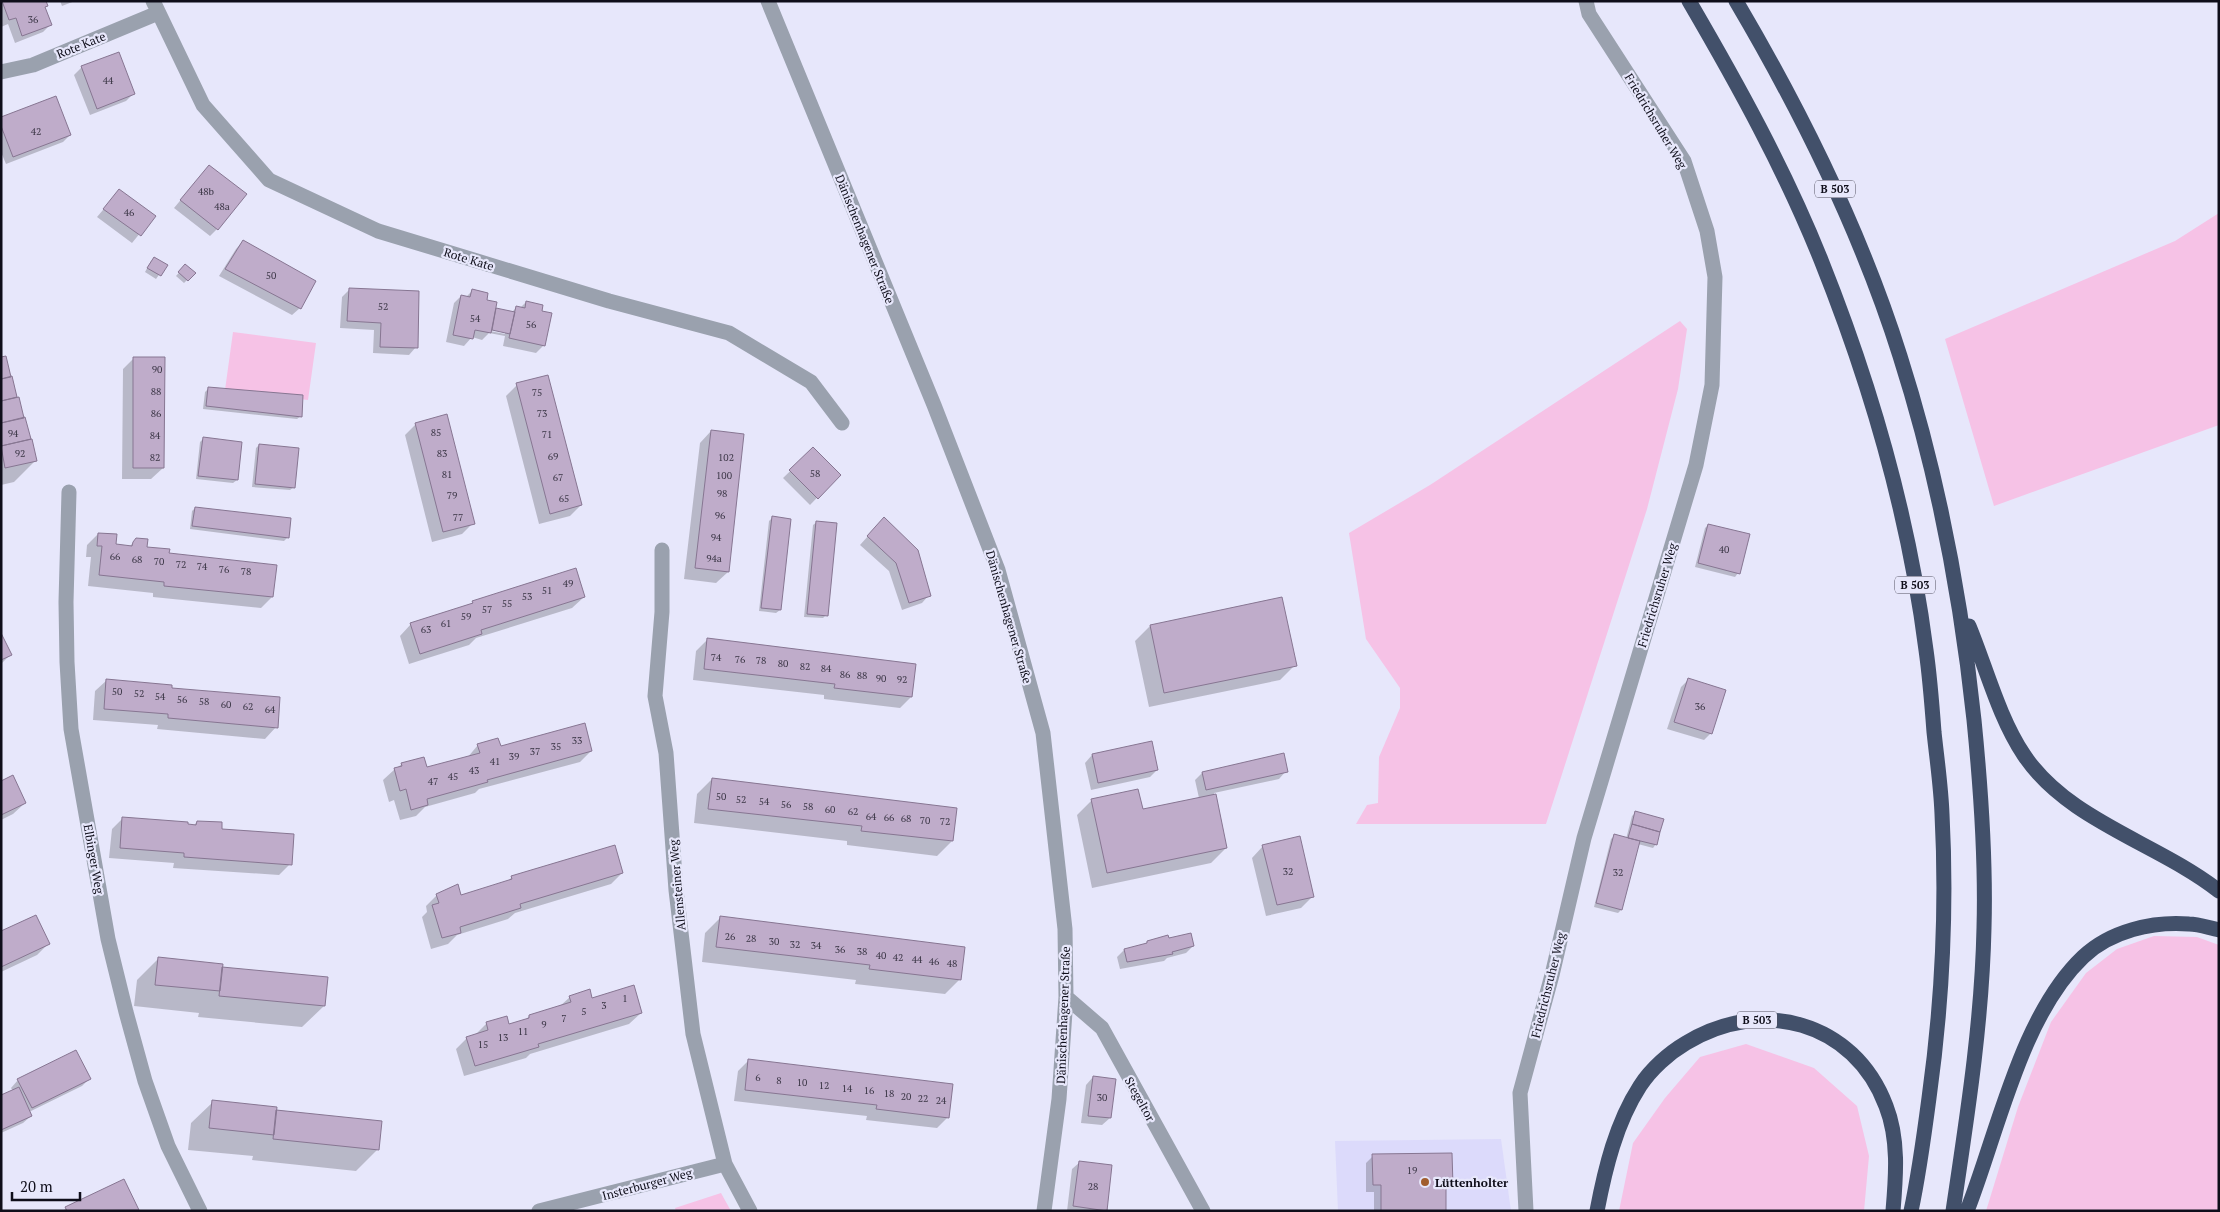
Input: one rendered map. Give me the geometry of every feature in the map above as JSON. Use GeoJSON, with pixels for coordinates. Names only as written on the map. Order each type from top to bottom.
{"type":"FeatureCollection","features":[{"type":"Feature","properties":{"kind":"highway","name":"B 503"},"geometry":{"type":"LineString","coordinates":[[1689,1],[1758,122],[1792,192],[1821,259],[1849,333],[1885,450],[1908,544],[1926,650],[1942,813],[1944,920],[1938,1039],[1918,1181],[1911,1211]]}},
{"type":"Feature","properties":{"kind":"highway","name":"B 503"},"geometry":{"type":"LineString","coordinates":[[1736,1],[1768,56],[1828,171],[1861,249],[1900,355],[1938,496],[1960,602],[1966,643],[1982,806],[1984,929],[1976,1051],[1954,1211]]}},
{"type":"Feature","properties":{"kind":"highway","name":"B 503"},"geometry":{"type":"LineString","coordinates":[[1960,602],[2010,732],[2024,756],[2042,777],[2067,801],[2177,862],[2219,892]]}},
{"type":"Feature","properties":{"kind":"highway"},"geometry":{"type":"LineString","coordinates":[[1967,1211],[2009,1089],[2026,1048],[2054,993],[2068,973],[2084,956],[2108,940],[2134,930],[2170,923],[2191,924],[2219,930]]}},
{"type":"Feature","properties":{"kind":"highway","name":"B 503"},"geometry":{"type":"LineString","coordinates":[[1597,1211],[1614,1145],[1626,1112],[1640,1085],[1656,1066],[1676,1049],[1703,1033],[1737,1021],[1767,1019],[1794,1023],[1825,1034],[1846,1048],[1869,1074],[1886,1106],[1894,1140],[1896,1176],[1893,1211]]}},
{"type":"Feature","properties":{"kind":"street","name":"Dänischenhagener Straße"},"geometry":{"type":"LineString","coordinates":[[768,1],[934,405],[998,570],[1043,733],[1065,929],[1066,997],[1059,1099],[1044,1211]]}},
{"type":"Feature","properties":{"kind":"street","name":"Friedrichsruher Weg"},"geometry":{"type":"LineString","coordinates":[[1526,1211],[1520,1093],[1552,975],[1584,838],[1696,465],[1712,385],[1715,277],[1706,230],[1684,161],[1589,14],[1586,1]]}},
{"type":"Feature","properties":{"kind":"street","name":"Rote Kate"},"geometry":{"type":"LineString","coordinates":[[1,72],[33,65],[156,7],[203,105],[268,180],[378,231],[609,301],[729,333],[811,382],[842,423]]}},
{"type":"Feature","properties":{"kind":"street","name":"Elbinger Weg"},"geometry":{"type":"LineString","coordinates":[[69,492],[66,612],[71,729],[108,939],[145,1081],[168,1146],[200,1211]]}},
{"type":"Feature","properties":{"kind":"street","name":"Allensteiner Weg"},"geometry":{"type":"LineString","coordinates":[[662,550],[662,612],[655,696],[666,752],[676,890],[693,1034],[725,1164],[750,1211]]}},
{"type":"Feature","properties":{"kind":"street","name":"Stegeltor"},"geometry":{"type":"LineString","coordinates":[[1066,997],[1102,1028],[1202,1211]]}},
{"type":"Feature","properties":{"kind":"street","name":"Insterburger Weg"},"geometry":{"type":"LineString","coordinates":[[539,1211],[725,1164]]}},
{"type":"Feature","properties":{"kind":"shaded area"},"geometry":{"type":"Polygon","coordinates":[[[2219,213],[2219,425],[1994,506],[1945,339],[2175,241],[2219,213]]]}},
{"type":"Feature","properties":{"kind":"shaded area"},"geometry":{"type":"Polygon","coordinates":[[[1680,321],[1687,329],[1678,389],[1647,509],[1546,824],[1356,824],[1367,805],[1378,803],[1379,757],[1400,708],[1400,688],[1366,639],[1349,533],[1430,485],[1680,321]]]}},
{"type":"Feature","properties":{"kind":"shaded area"},"geometry":{"type":"Polygon","coordinates":[[[233,332],[316,343],[308,400],[225,390],[233,332]]]}},
{"type":"Feature","properties":{"kind":"shaded area"},"geometry":{"type":"Polygon","coordinates":[[[2154,936],[2197,937],[2219,945],[2219,1211],[1986,1211],[2018,1107],[2051,1022],[2086,973],[2117,949],[2154,936]]]}},
{"type":"Feature","properties":{"kind":"shaded area"},"geometry":{"type":"Polygon","coordinates":[[[1746,1044],[1814,1068],[1857,1106],[1869,1156],[1864,1211],[1619,1211],[1633,1143],[1665,1098],[1700,1057],[1746,1044]]]}},
{"type":"Feature","properties":{"kind":"shaded area"},"geometry":{"type":"Polygon","coordinates":[[[1501,1139],[1511,1211],[1338,1211],[1335,1141],[1501,1139]]]}},
{"type":"Feature","properties":{"kind":"shaded area"},"geometry":{"type":"Polygon","coordinates":[[[721,1193],[731,1211],[676,1211],[675,1208],[721,1193]]]}},
{"type":"Feature","properties":{"kind":"building"},"geometry":{"type":"Polygon","coordinates":[[[2,1],[46,1],[48,6],[45,7],[52,25],[22,36],[16,18],[9,20],[2,1]]]}},
{"type":"Feature","properties":{"kind":"building"},"geometry":{"type":"Polygon","coordinates":[[[119,52],[135,94],[97,109],[81,66],[119,52]]]}},
{"type":"Feature","properties":{"kind":"building"},"geometry":{"type":"Polygon","coordinates":[[[56,96],[71,135],[13,157],[1,126],[1,117],[56,96]]]}},
{"type":"Feature","properties":{"kind":"building"},"geometry":{"type":"Polygon","coordinates":[[[209,165],[247,194],[218,230],[180,200],[209,165]]]}},
{"type":"Feature","properties":{"kind":"building"},"geometry":{"type":"Polygon","coordinates":[[[119,189],[156,216],[141,236],[103,209],[119,189]]]}},
{"type":"Feature","properties":{"kind":"building"},"geometry":{"type":"Polygon","coordinates":[[[243,240],[316,281],[301,309],[225,269],[243,240]]]}},
{"type":"Feature","properties":{"kind":"building"},"geometry":{"type":"Polygon","coordinates":[[[154,257],[168,265],[161,276],[147,268],[154,257]]]}},
{"type":"Feature","properties":{"kind":"building"},"geometry":{"type":"Polygon","coordinates":[[[185,264],[196,273],[188,281],[178,272],[185,264]]]}},
{"type":"Feature","properties":{"kind":"building"},"geometry":{"type":"Polygon","coordinates":[[[349,288],[419,291],[418,348],[380,347],[381,323],[347,321],[349,288]]]}},
{"type":"Feature","properties":{"kind":"building"},"geometry":{"type":"Polygon","coordinates":[[[472,289],[488,293],[487,300],[497,302],[491,333],[475,330],[473,339],[453,335],[461,295],[470,297],[472,289]]]}},
{"type":"Feature","properties":{"kind":"building"},"geometry":{"type":"Polygon","coordinates":[[[526,301],[543,305],[542,311],[552,313],[545,346],[509,338],[516,306],[525,308],[526,301]]]}},
{"type":"Feature","properties":{"kind":"building"},"geometry":{"type":"Polygon","coordinates":[[[496,308],[515,312],[510,334],[492,330],[496,308]]]}},
{"type":"Feature","properties":{"kind":"building"},"geometry":{"type":"Polygon","coordinates":[[[6,356],[11,377],[1,379],[1,357],[6,356]]]}},
{"type":"Feature","properties":{"kind":"building"},"geometry":{"type":"Polygon","coordinates":[[[133,357],[165,357],[164,468],[133,468],[133,357]]]}},
{"type":"Feature","properties":{"kind":"building"},"geometry":{"type":"Polygon","coordinates":[[[548,375],[582,505],[550,514],[516,383],[548,375]]]}},
{"type":"Feature","properties":{"kind":"building"},"geometry":{"type":"Polygon","coordinates":[[[12,376],[17,397],[1,401],[1,379],[12,376]]]}},
{"type":"Feature","properties":{"kind":"building"},"geometry":{"type":"Polygon","coordinates":[[[208,387],[303,395],[302,417],[206,406],[208,387]]]}},
{"type":"Feature","properties":{"kind":"building"},"geometry":{"type":"Polygon","coordinates":[[[19,397],[24,418],[1,423],[1,401],[19,397]]]}},
{"type":"Feature","properties":{"kind":"building"},"geometry":{"type":"Polygon","coordinates":[[[447,414],[475,524],[443,532],[415,423],[447,414]]]}},
{"type":"Feature","properties":{"kind":"building"},"geometry":{"type":"Polygon","coordinates":[[[25,417],[31,439],[1,446],[1,423],[25,417]]]}},
{"type":"Feature","properties":{"kind":"building"},"geometry":{"type":"Polygon","coordinates":[[[711,430],[744,434],[729,572],[695,568],[711,430]]]}},
{"type":"Feature","properties":{"kind":"building"},"geometry":{"type":"Polygon","coordinates":[[[203,437],[242,442],[238,480],[198,476],[203,437]]]}},
{"type":"Feature","properties":{"kind":"building"},"geometry":{"type":"Polygon","coordinates":[[[32,439],[37,461],[5,468],[1,446],[32,439]]]}},
{"type":"Feature","properties":{"kind":"building"},"geometry":{"type":"Polygon","coordinates":[[[259,444],[299,448],[295,488],[255,484],[259,444]]]}},
{"type":"Feature","properties":{"kind":"building"},"geometry":{"type":"Polygon","coordinates":[[[813,447],[841,475],[818,499],[789,470],[813,447]]]}},
{"type":"Feature","properties":{"kind":"building"},"geometry":{"type":"Polygon","coordinates":[[[195,507],[291,518],[289,538],[192,526],[195,507]]]}},
{"type":"Feature","properties":{"kind":"building"},"geometry":{"type":"Polygon","coordinates":[[[772,516],[791,519],[781,610],[761,608],[772,516]]]}},
{"type":"Feature","properties":{"kind":"building"},"geometry":{"type":"Polygon","coordinates":[[[884,517],[918,550],[931,596],[909,603],[896,563],[867,536],[884,517]]]}},
{"type":"Feature","properties":{"kind":"building"},"geometry":{"type":"Polygon","coordinates":[[[816,521],[837,523],[828,616],[807,614],[816,521]]]}},
{"type":"Feature","properties":{"kind":"building"},"geometry":{"type":"Polygon","coordinates":[[[1708,524],[1750,534],[1740,574],[1698,563],[1708,524]]]}},
{"type":"Feature","properties":{"kind":"building"},"geometry":{"type":"Polygon","coordinates":[[[98,533],[117,534],[116,544],[132,546],[136,538],[148,539],[147,547],[170,549],[169,553],[277,565],[273,597],[164,586],[164,582],[99,575],[102,546],[97,546],[98,533]]]}},
{"type":"Feature","properties":{"kind":"building"},"geometry":{"type":"Polygon","coordinates":[[[576,568],[585,597],[481,630],[482,634],[420,654],[410,623],[576,568]]]}},
{"type":"Feature","properties":{"kind":"building"},"geometry":{"type":"Polygon","coordinates":[[[1282,597],[1297,666],[1164,693],[1150,625],[1282,597]]]}},
{"type":"Feature","properties":{"kind":"building"},"geometry":{"type":"Polygon","coordinates":[[[1,633],[12,655],[1,660],[1,633]]]}},
{"type":"Feature","properties":{"kind":"building"},"geometry":{"type":"Polygon","coordinates":[[[707,638],[916,664],[912,697],[834,688],[835,684],[704,669],[707,638]]]}},
{"type":"Feature","properties":{"kind":"building"},"geometry":{"type":"Polygon","coordinates":[[[1688,678],[1726,690],[1712,734],[1674,722],[1688,678]]]}},
{"type":"Feature","properties":{"kind":"building"},"geometry":{"type":"Polygon","coordinates":[[[106,679],[172,685],[172,688],[280,697],[278,728],[168,718],[168,714],[104,709],[106,679]]]}},
{"type":"Feature","properties":{"kind":"building"},"geometry":{"type":"Polygon","coordinates":[[[585,723],[592,751],[427,799],[428,805],[411,810],[406,789],[400,791],[394,768],[402,766],[401,763],[424,757],[427,767],[480,753],[477,744],[498,738],[501,746],[585,723]]]}},
{"type":"Feature","properties":{"kind":"building"},"geometry":{"type":"Polygon","coordinates":[[[1152,741],[1158,770],[1098,783],[1092,754],[1152,741]]]}},
{"type":"Feature","properties":{"kind":"building"},"geometry":{"type":"Polygon","coordinates":[[[1284,753],[1288,772],[1206,790],[1202,772],[1284,753]]]}},
{"type":"Feature","properties":{"kind":"building"},"geometry":{"type":"Polygon","coordinates":[[[13,775],[26,803],[1,815],[1,781],[13,775]]]}},
{"type":"Feature","properties":{"kind":"building"},"geometry":{"type":"Polygon","coordinates":[[[712,778],[957,808],[953,841],[861,831],[862,826],[708,809],[712,778]]]}},
{"type":"Feature","properties":{"kind":"building"},"geometry":{"type":"Polygon","coordinates":[[[1138,789],[1143,809],[1216,794],[1227,848],[1107,873],[1091,799],[1138,789]]]}},
{"type":"Feature","properties":{"kind":"building"},"geometry":{"type":"Polygon","coordinates":[[[1635,811],[1664,819],[1660,832],[1632,824],[1635,811]]]}},
{"type":"Feature","properties":{"kind":"building"},"geometry":{"type":"Polygon","coordinates":[[[122,817],[188,822],[188,824],[196,825],[197,821],[222,822],[222,829],[294,834],[292,865],[184,857],[184,853],[120,848],[122,817]]]}},
{"type":"Feature","properties":{"kind":"building"},"geometry":{"type":"Polygon","coordinates":[[[1632,824],[1660,832],[1657,845],[1628,838],[1632,824]]]}},
{"type":"Feature","properties":{"kind":"building"},"geometry":{"type":"Polygon","coordinates":[[[1614,834],[1640,841],[1622,910],[1596,903],[1614,834]]]}},
{"type":"Feature","properties":{"kind":"building"},"geometry":{"type":"Polygon","coordinates":[[[1300,836],[1314,897],[1277,905],[1262,845],[1300,836]]]}},
{"type":"Feature","properties":{"kind":"building"},"geometry":{"type":"Polygon","coordinates":[[[615,845],[623,873],[520,904],[521,908],[460,927],[461,933],[442,938],[432,905],[439,903],[436,894],[458,884],[461,895],[512,879],[511,876],[615,845]]]}},
{"type":"Feature","properties":{"kind":"building"},"geometry":{"type":"Polygon","coordinates":[[[36,915],[50,944],[1,967],[1,931],[36,915]]]}},
{"type":"Feature","properties":{"kind":"building"},"geometry":{"type":"Polygon","coordinates":[[[720,916],[965,947],[961,980],[869,969],[870,965],[716,947],[720,916]]]}},
{"type":"Feature","properties":{"kind":"building"},"geometry":{"type":"Polygon","coordinates":[[[1191,933],[1194,946],[1172,952],[1173,954],[1127,962],[1124,949],[1168,935],[1169,938],[1191,933]]]}},
{"type":"Feature","properties":{"kind":"building"},"geometry":{"type":"Polygon","coordinates":[[[158,957],[223,964],[220,991],[155,985],[158,957]]]}},
{"type":"Feature","properties":{"kind":"building"},"geometry":{"type":"Polygon","coordinates":[[[222,967],[328,977],[325,1006],[219,996],[222,967]]]}},
{"type":"Feature","properties":{"kind":"building"},"geometry":{"type":"Polygon","coordinates":[[[634,985],[642,1013],[538,1044],[539,1047],[475,1066],[466,1037],[488,1030],[486,1022],[507,1016],[509,1024],[529,1018],[529,1015],[571,1002],[569,996],[590,989],[592,998],[634,985]]]}},
{"type":"Feature","properties":{"kind":"building"},"geometry":{"type":"Polygon","coordinates":[[[76,1050],[91,1079],[32,1108],[17,1079],[76,1050]]]}},
{"type":"Feature","properties":{"kind":"building"},"geometry":{"type":"Polygon","coordinates":[[[748,1059],[953,1084],[949,1118],[876,1109],[877,1105],[745,1090],[748,1059]]]}},
{"type":"Feature","properties":{"kind":"building"},"geometry":{"type":"Polygon","coordinates":[[[1093,1076],[1116,1079],[1111,1118],[1088,1116],[1093,1076]]]}},
{"type":"Feature","properties":{"kind":"building"},"geometry":{"type":"Polygon","coordinates":[[[19,1087],[32,1116],[1,1130],[1,1095],[19,1087]]]}},
{"type":"Feature","properties":{"kind":"building"},"geometry":{"type":"Polygon","coordinates":[[[212,1100],[277,1107],[274,1135],[209,1128],[212,1100]]]}},
{"type":"Feature","properties":{"kind":"building"},"geometry":{"type":"Polygon","coordinates":[[[276,1110],[382,1121],[379,1150],[273,1139],[276,1110]]]}},
{"type":"Feature","properties":{"kind":"building"},"geometry":{"type":"Polygon","coordinates":[[[1452,1153],[1453,1186],[1446,1186],[1446,1211],[1381,1211],[1381,1185],[1373,1185],[1372,1154],[1452,1153]]]}},
{"type":"Feature","properties":{"kind":"building"},"geometry":{"type":"Polygon","coordinates":[[[1079,1161],[1112,1165],[1107,1211],[1073,1206],[1079,1161]]]}},
{"type":"Feature","properties":{"kind":"building"},"geometry":{"type":"Polygon","coordinates":[[[124,1179],[139,1210],[67,1211],[65,1207],[124,1179]]]}},
{"type":"Feature","properties":{"kind":"place","name":"Lüttenholter"},"geometry":{"type":"Point","coordinates":[1425,1182]}}]}
